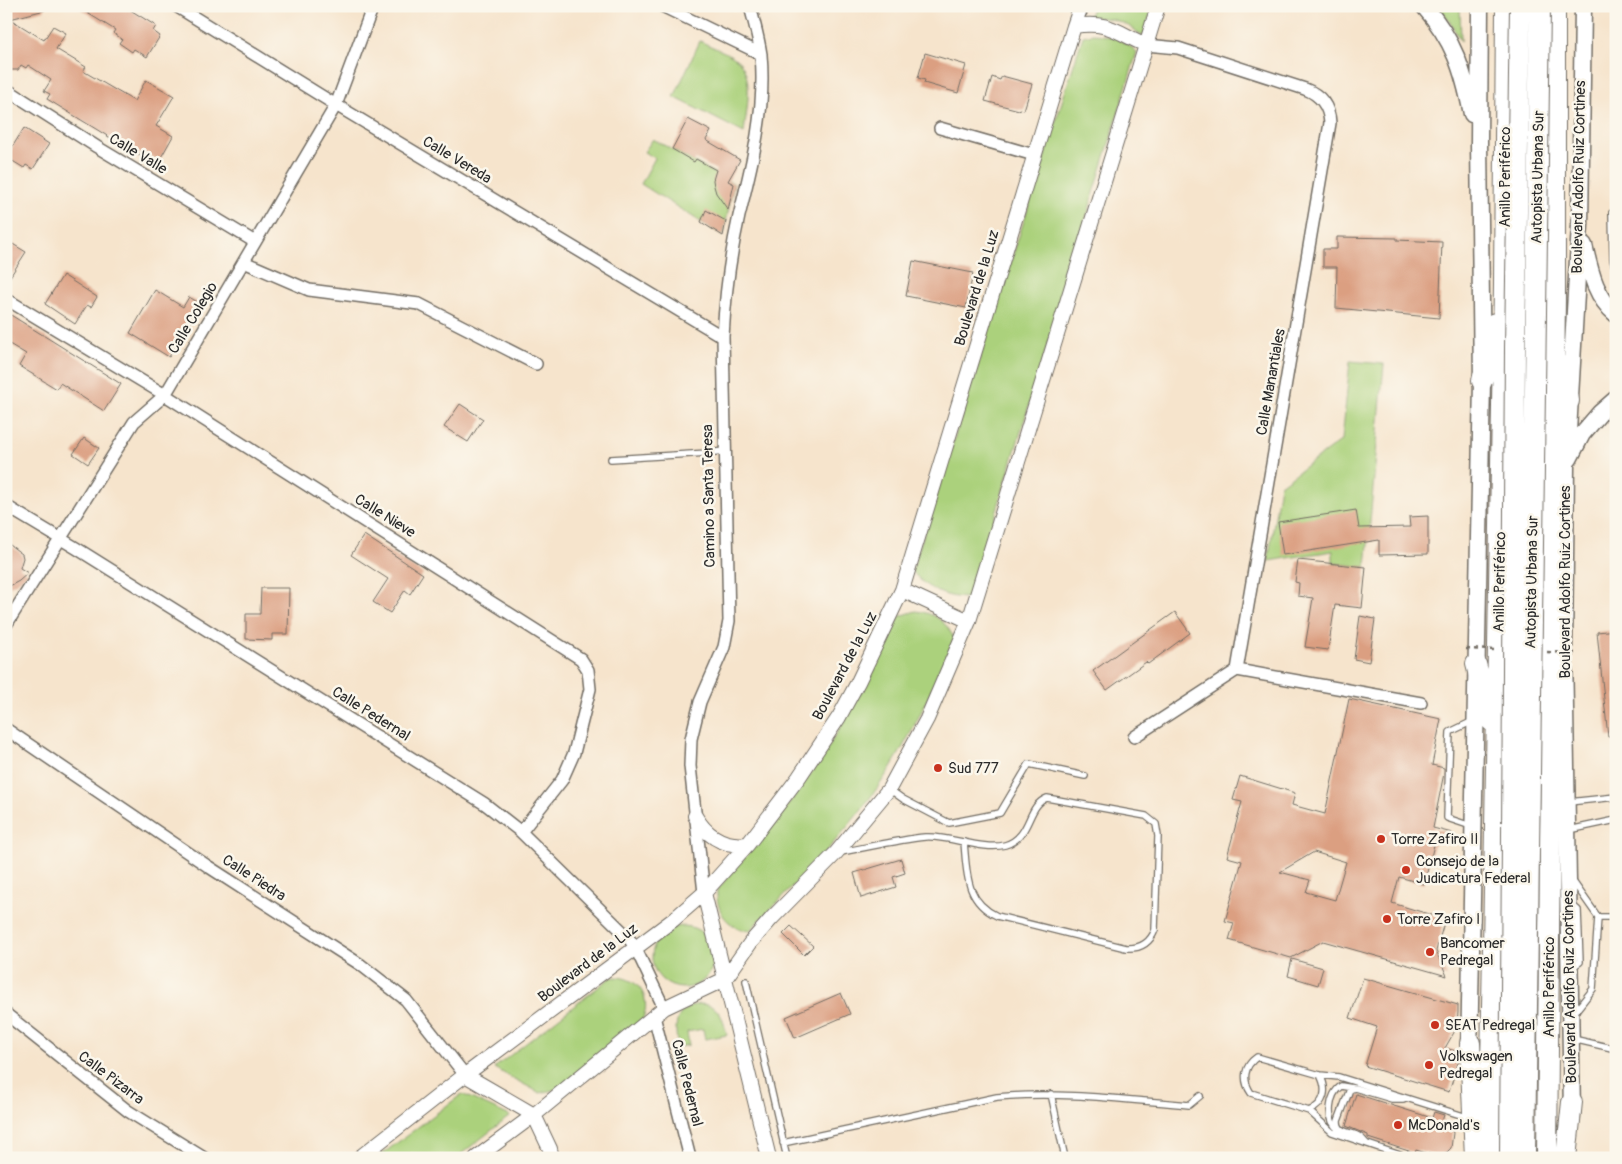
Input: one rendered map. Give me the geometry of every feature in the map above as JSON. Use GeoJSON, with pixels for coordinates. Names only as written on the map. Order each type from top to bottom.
{"type":"FeatureCollection","features":[{"type":"Feature","properties":{"kind":"highway","name":"Anillo Periférico"},"geometry":{"type":"LineString","coordinates":[[1491,1158],[1504,285],[1506,6]]}},
{"type":"Feature","properties":{"kind":"highway","name":"Autopista Urbana Sur"},"geometry":{"type":"LineString","coordinates":[[1510,1158],[1515,358],[1520,6]]}},
{"type":"Feature","properties":{"kind":"highway","name":"Autopista Urbana Sur"},"geometry":{"type":"LineString","coordinates":[[1525,1158],[1540,6]]}},
{"type":"Feature","properties":{"kind":"highway","name":"Anillo Periférico"},"geometry":{"type":"LineString","coordinates":[[1547,1158],[1555,6]]}},
{"type":"Feature","properties":{"kind":"highway"},"geometry":{"type":"LineString","coordinates":[[1482,381],[1504,285]]}},
{"type":"Feature","properties":{"kind":"highway"},"geometry":{"type":"LineString","coordinates":[[1554,292],[1569,401]]}},
{"type":"Feature","properties":{"kind":"highway"},"geometry":{"type":"LineString","coordinates":[[1476,664],[1497,748]]}},
{"type":"Feature","properties":{"kind":"highway"},"geometry":{"type":"LineString","coordinates":[[1470,1043],[1475,1158]]}},
{"type":"Feature","properties":{"kind":"highway"},"geometry":{"type":"LineString","coordinates":[[1475,1158],[1491,1067]]}},
{"type":"Feature","properties":{"kind":"highway"},"geometry":{"type":"LineString","coordinates":[[1566,1158],[1572,1102]]}},
{"type":"Feature","properties":{"kind":"main road"},"geometry":{"type":"LineString","coordinates":[[1424,6],[1440,25],[1454,50],[1466,82],[1478,143]]}},
{"type":"Feature","properties":{"kind":"main road"},"geometry":{"type":"LineString","coordinates":[[1466,1158],[1470,1043],[1482,381],[1478,143],[1480,6]]}},
{"type":"Feature","properties":{"kind":"main road","name":"Boulevard Adolfo Ruiz Cortines"},"geometry":{"type":"LineString","coordinates":[[1571,1158],[1572,1102],[1564,651],[1566,466],[1580,225],[1582,6]]}},
{"type":"Feature","properties":{"kind":"main road"},"geometry":{"type":"LineString","coordinates":[[1580,225],[1590,272],[1598,291],[1610,309],[1616,314]]}},
{"type":"Feature","properties":{"kind":"main road"},"geometry":{"type":"LineString","coordinates":[[1566,466],[1582,434],[1600,412],[1616,399]]}},
{"type":"Feature","properties":{"kind":"street","name":"Calle Vereda"},"geometry":{"type":"LineString","coordinates":[[176,6],[336,105],[723,337]]}},
{"type":"Feature","properties":{"kind":"street","name":"Calle Colegio"},"geometry":{"type":"LineString","coordinates":[[6,625],[134,422],[165,394],[244,262],[336,105],[373,6]]}},
{"type":"Feature","properties":{"kind":"street"},"geometry":{"type":"LineString","coordinates":[[662,6],[761,54]]}},
{"type":"Feature","properties":{"kind":"street","name":"Camino a Santa Teresa"},"geometry":{"type":"LineString","coordinates":[[750,6],[761,54],[757,141],[733,251],[726,298],[723,337],[729,622],[724,648],[700,702],[693,726],[690,752],[704,893],[769,1158]]}},
{"type":"Feature","properties":{"kind":"street"},"geometry":{"type":"LineString","coordinates":[[476,1158],[534,1115],[659,1012],[725,979],[751,942],[836,853],[889,789],[927,719],[969,621],[1158,6]]}},
{"type":"Feature","properties":{"kind":"street","name":"Boulevard de la Luz"},"geometry":{"type":"LineString","coordinates":[[359,1158],[465,1075],[673,920],[704,893],[748,844],[799,777],[839,717],[902,590],[1080,8]]}},
{"type":"Feature","properties":{"kind":"street"},"geometry":{"type":"LineString","coordinates":[[1074,26],[1084,24],[1104,26],[1125,33],[1146,44]]}},
{"type":"Feature","properties":{"kind":"street","name":"Calle Manantiales"},"geometry":{"type":"LineString","coordinates":[[1146,44],[1178,48],[1306,88],[1319,96],[1328,108],[1330,116],[1238,670]]}},
{"type":"Feature","properties":{"kind":"street","name":"Calle Valle"},"geometry":{"type":"LineString","coordinates":[[6,89],[97,147],[255,242]]}},
{"type":"Feature","properties":{"kind":"street"},"geometry":{"type":"LineString","coordinates":[[940,128],[1034,155]]}},
{"type":"Feature","properties":{"kind":"street"},"geometry":{"type":"LineString","coordinates":[[244,262],[310,290],[419,304],[536,364]]}},
{"type":"Feature","properties":{"kind":"street","name":"Calle Nieve"},"geometry":{"type":"LineString","coordinates":[[6,299],[165,394],[581,659],[588,670],[590,683],[584,716],[574,752],[562,780],[521,832]]}},
{"type":"Feature","properties":{"kind":"street","name":"Calle Pedernal"},"geometry":{"type":"LineString","coordinates":[[6,506],[477,798],[521,832],[627,936],[635,947],[659,1012],[690,1158]]}},
{"type":"Feature","properties":{"kind":"street"},"geometry":{"type":"LineString","coordinates":[[902,590],[969,621]]}},
{"type":"Feature","properties":{"kind":"street"},"geometry":{"type":"LineString","coordinates":[[1134,737],[1238,670],[1421,703]]}},
{"type":"Feature","properties":{"kind":"street","name":"Calle Piedra"},"geometry":{"type":"LineString","coordinates":[[6,729],[209,867],[361,965],[406,1000],[465,1075]]}},
{"type":"Feature","properties":{"kind":"street"},"geometry":{"type":"LineString","coordinates":[[695,816],[700,825],[714,838],[731,844],[748,844]]}},
{"type":"Feature","properties":{"kind":"street","name":"Calle Pizarra"},"geometry":{"type":"LineString","coordinates":[[6,1014],[128,1111],[204,1158]]}},
{"type":"Feature","properties":{"kind":"street"},"geometry":{"type":"LineString","coordinates":[[465,1075],[534,1115],[550,1149],[552,1158]]}},
{"type":"Feature","properties":{"kind":"lane"},"geometry":{"type":"LineString","coordinates":[[1616,213],[1612,213],[1613,260],[1616,271]]}},
{"type":"Feature","properties":{"kind":"lane"},"geometry":{"type":"LineString","coordinates":[[611,459],[708,454],[724,451]]}},
{"type":"Feature","properties":{"kind":"lane"},"geometry":{"type":"LineString","coordinates":[[1473,827],[1447,818],[1450,732],[1475,720]]}},
{"type":"Feature","properties":{"kind":"lane"},"geometry":{"type":"LineString","coordinates":[[889,789],[903,799],[949,823],[1000,813],[1029,764],[1085,776]]}},
{"type":"Feature","properties":{"kind":"lane"},"geometry":{"type":"LineString","coordinates":[[1567,802],[1616,796]]}},
{"type":"Feature","properties":{"kind":"lane"},"geometry":{"type":"LineString","coordinates":[[836,853],[926,837],[998,846],[1012,842],[1024,831],[1036,806],[1047,798],[1146,816],[1156,824],[1158,836],[1155,930],[1143,946],[1126,948],[990,913],[978,903],[970,888],[964,842]]}},
{"type":"Feature","properties":{"kind":"lane"},"geometry":{"type":"LineString","coordinates":[[1567,830],[1616,820]]}},
{"type":"Feature","properties":{"kind":"lane"},"geometry":{"type":"LineString","coordinates":[[1568,874],[1598,917],[1593,989],[1570,1017]]}},
{"type":"Feature","properties":{"kind":"lane"},"geometry":{"type":"LineString","coordinates":[[1598,917],[1616,917]]}},
{"type":"Feature","properties":{"kind":"lane"},"geometry":{"type":"LineString","coordinates":[[746,981],[786,1158]]}},
{"type":"Feature","properties":{"kind":"lane"},"geometry":{"type":"LineString","coordinates":[[1571,1038],[1616,1049]]}},
{"type":"Feature","properties":{"kind":"lane"},"geometry":{"type":"LineString","coordinates":[[1408,1158],[1332,1132],[1309,1111],[1251,1093],[1246,1084],[1246,1072],[1252,1061],[1257,1057],[1320,1075],[1339,1076],[1467,1117]]}},
{"type":"Feature","properties":{"kind":"lane"},"geometry":{"type":"LineString","coordinates":[[1309,1111],[1318,1106],[1324,1096],[1325,1089],[1320,1075]]}},
{"type":"Feature","properties":{"kind":"lane"},"geometry":{"type":"LineString","coordinates":[[1369,1145],[1360,1137],[1334,1126],[1329,1114],[1335,1092],[1341,1086],[1355,1088],[1392,1099],[1408,1099]]}},
{"type":"Feature","properties":{"kind":"lane"},"geometry":{"type":"LineString","coordinates":[[1341,1130],[1338,1126],[1338,1121],[1348,1091],[1355,1088]]}},
{"type":"Feature","properties":{"kind":"lane"},"geometry":{"type":"LineString","coordinates":[[783,1143],[998,1097],[1023,1094],[1052,1094],[1189,1105],[1200,1096]]}},
{"type":"Feature","properties":{"kind":"lane"},"geometry":{"type":"LineString","coordinates":[[1052,1094],[1065,1158]]}},
{"type":"Feature","properties":{"kind":"green space"},"geometry":{"type":"Polygon","coordinates":[[[1093,6],[1153,6],[1143,37],[1131,27],[1118,21],[1104,18],[1088,18],[1093,6]]]}},
{"type":"Feature","properties":{"kind":"green space"},"geometry":{"type":"Polygon","coordinates":[[[1438,6],[1460,6],[1461,41],[1446,16],[1438,6]]]}},
{"type":"Feature","properties":{"kind":"green space"},"geometry":{"type":"Polygon","coordinates":[[[1093,34],[1116,39],[1127,44],[1137,52],[970,598],[961,598],[938,592],[924,583],[912,571],[1083,36],[1093,34]]]}},
{"type":"Feature","properties":{"kind":"green space"},"geometry":{"type":"Polygon","coordinates":[[[700,41],[735,58],[746,73],[748,104],[744,133],[674,97],[700,41]]]}},
{"type":"Feature","properties":{"kind":"green space"},"geometry":{"type":"Polygon","coordinates":[[[653,139],[734,184],[723,236],[641,184],[655,158],[644,152],[653,139]]]}},
{"type":"Feature","properties":{"kind":"green space"},"geometry":{"type":"Polygon","coordinates":[[[1350,361],[1384,364],[1366,567],[1333,563],[1333,551],[1268,561],[1280,485],[1342,440],[1350,361]]]}},
{"type":"Feature","properties":{"kind":"green space"},"geometry":{"type":"Polygon","coordinates":[[[916,611],[940,619],[954,639],[929,696],[890,770],[864,807],[833,844],[749,931],[735,926],[721,912],[718,905],[717,890],[780,816],[820,760],[863,689],[900,616],[916,611]]]}},
{"type":"Feature","properties":{"kind":"green space"},"geometry":{"type":"Polygon","coordinates":[[[677,926],[689,926],[705,935],[712,945],[714,957],[712,969],[705,979],[689,988],[677,988],[666,983],[657,974],[652,963],[652,951],[657,940],[666,931],[677,926]]]}},
{"type":"Feature","properties":{"kind":"green space"},"geometry":{"type":"Polygon","coordinates":[[[617,977],[632,981],[642,991],[646,1004],[643,1019],[562,1088],[540,1093],[494,1068],[610,978],[617,977]]]}},
{"type":"Feature","properties":{"kind":"green space"},"geometry":{"type":"Polygon","coordinates":[[[699,1004],[712,1007],[719,1013],[727,1035],[705,1039],[703,1029],[687,1032],[689,1045],[678,1047],[676,1025],[680,1014],[691,1006],[699,1004]]]}},
{"type":"Feature","properties":{"kind":"green space"},"geometry":{"type":"Polygon","coordinates":[[[462,1094],[510,1116],[456,1158],[377,1158],[462,1094]]]}},
{"type":"Feature","properties":{"kind":"building"},"geometry":{"type":"Polygon","coordinates":[[[6,6],[44,6],[45,10],[10,19],[44,40],[53,26],[66,33],[56,49],[86,67],[83,71],[134,101],[146,80],[174,96],[156,126],[173,136],[159,161],[143,151],[140,156],[47,99],[50,94],[44,91],[51,80],[28,65],[26,68],[21,65],[18,70],[9,70],[9,52],[6,50],[6,6]]]}},
{"type":"Feature","properties":{"kind":"building"},"geometry":{"type":"Polygon","coordinates":[[[76,6],[124,6],[156,26],[153,31],[160,36],[147,57],[134,49],[132,52],[119,43],[122,39],[113,33],[115,30],[76,6]]]}},
{"type":"Feature","properties":{"kind":"building"},"geometry":{"type":"Polygon","coordinates":[[[925,53],[966,65],[958,93],[924,83],[925,80],[918,78],[925,53]]]}},
{"type":"Feature","properties":{"kind":"building"},"geometry":{"type":"Polygon","coordinates":[[[1002,76],[1032,84],[1024,110],[985,101],[992,77],[1000,80],[1002,76]]]}},
{"type":"Feature","properties":{"kind":"building"},"geometry":{"type":"Polygon","coordinates":[[[688,119],[711,131],[706,140],[740,160],[728,181],[734,184],[728,210],[716,193],[713,180],[716,170],[696,159],[694,162],[672,149],[688,119]]]}},
{"type":"Feature","properties":{"kind":"building"},"geometry":{"type":"Polygon","coordinates":[[[24,128],[49,144],[33,169],[26,165],[24,168],[6,157],[24,128]]]}},
{"type":"Feature","properties":{"kind":"building"},"geometry":{"type":"Polygon","coordinates":[[[706,210],[726,221],[723,236],[701,222],[706,210]]]}},
{"type":"Feature","properties":{"kind":"building"},"geometry":{"type":"Polygon","coordinates":[[[1337,237],[1397,238],[1397,240],[1442,242],[1439,318],[1336,308],[1337,267],[1323,267],[1323,249],[1337,249],[1337,237]]]}},
{"type":"Feature","properties":{"kind":"building"},"geometry":{"type":"Polygon","coordinates":[[[6,240],[26,252],[6,283],[6,240]]]}},
{"type":"Feature","properties":{"kind":"building"},"geometry":{"type":"Polygon","coordinates":[[[913,261],[973,273],[966,308],[906,296],[913,261]]]}},
{"type":"Feature","properties":{"kind":"building"},"geometry":{"type":"Polygon","coordinates":[[[63,275],[97,297],[91,307],[87,305],[75,324],[45,304],[63,275]]]}},
{"type":"Feature","properties":{"kind":"building"},"geometry":{"type":"Polygon","coordinates":[[[155,290],[183,307],[189,297],[201,304],[169,357],[130,333],[155,290]]]}},
{"type":"Feature","properties":{"kind":"building"},"geometry":{"type":"Polygon","coordinates":[[[6,312],[121,384],[104,411],[60,383],[57,389],[19,366],[26,354],[6,342],[6,312]]]}},
{"type":"Feature","properties":{"kind":"building"},"geometry":{"type":"Polygon","coordinates":[[[460,404],[483,419],[468,442],[444,427],[460,404]]]}},
{"type":"Feature","properties":{"kind":"building"},"geometry":{"type":"Polygon","coordinates":[[[84,438],[99,448],[88,464],[73,454],[84,438]]]}},
{"type":"Feature","properties":{"kind":"building"},"geometry":{"type":"Polygon","coordinates":[[[1356,510],[1359,528],[1410,527],[1409,517],[1428,516],[1428,554],[1379,555],[1379,540],[1283,555],[1278,522],[1356,510]]]}},
{"type":"Feature","properties":{"kind":"building"},"geometry":{"type":"Polygon","coordinates":[[[364,535],[423,574],[410,594],[405,590],[390,613],[373,602],[388,579],[351,555],[364,535]]]}},
{"type":"Feature","properties":{"kind":"building"},"geometry":{"type":"Polygon","coordinates":[[[6,542],[22,554],[23,558],[20,568],[28,573],[19,581],[6,588],[6,542]]]}},
{"type":"Feature","properties":{"kind":"building"},"geometry":{"type":"Polygon","coordinates":[[[1298,560],[1366,567],[1362,608],[1335,605],[1328,650],[1305,647],[1313,598],[1298,596],[1299,583],[1295,582],[1298,560]]]}},
{"type":"Feature","properties":{"kind":"building"},"geometry":{"type":"Polygon","coordinates":[[[261,588],[289,588],[288,634],[272,634],[272,640],[246,639],[246,614],[260,614],[261,588]]]}},
{"type":"Feature","properties":{"kind":"building"},"geometry":{"type":"Polygon","coordinates":[[[1175,612],[1190,633],[1148,664],[1146,662],[1107,690],[1093,671],[1175,612]]]}},
{"type":"Feature","properties":{"kind":"building"},"geometry":{"type":"Polygon","coordinates":[[[1360,616],[1375,619],[1369,662],[1354,659],[1360,616]]]}},
{"type":"Feature","properties":{"kind":"building"},"geometry":{"type":"Polygon","coordinates":[[[1616,630],[1616,737],[1608,737],[1597,632],[1616,630]]]}},
{"type":"Feature","properties":{"kind":"building"},"geometry":{"type":"Polygon","coordinates":[[[1349,699],[1441,719],[1432,765],[1444,768],[1444,773],[1433,828],[1452,833],[1434,845],[1424,884],[1399,877],[1392,903],[1445,919],[1436,951],[1447,976],[1323,941],[1291,958],[1229,940],[1234,923],[1225,921],[1242,861],[1227,857],[1242,802],[1233,800],[1240,776],[1295,793],[1292,805],[1325,814],[1349,699]],[[1314,852],[1280,872],[1310,880],[1306,892],[1335,900],[1346,862],[1314,852]]]}},
{"type":"Feature","properties":{"kind":"building"},"geometry":{"type":"Polygon","coordinates":[[[901,859],[905,873],[893,877],[896,887],[861,898],[854,873],[901,859]]]}},
{"type":"Feature","properties":{"kind":"building"},"geometry":{"type":"Polygon","coordinates":[[[791,926],[813,946],[804,955],[783,934],[791,926]]]}},
{"type":"Feature","properties":{"kind":"building"},"geometry":{"type":"Polygon","coordinates":[[[1292,959],[1323,968],[1318,985],[1288,976],[1292,959]]]}},
{"type":"Feature","properties":{"kind":"building"},"geometry":{"type":"Polygon","coordinates":[[[1363,978],[1458,1005],[1456,1029],[1445,1048],[1459,1052],[1459,1060],[1449,1092],[1365,1066],[1377,1027],[1350,1018],[1363,978]]]}},
{"type":"Feature","properties":{"kind":"building"},"geometry":{"type":"Polygon","coordinates":[[[841,993],[850,1014],[795,1038],[786,1017],[841,993]]]}},
{"type":"Feature","properties":{"kind":"building","name":"McDonald's"},"geometry":{"type":"Polygon","coordinates":[[[1356,1094],[1432,1118],[1434,1112],[1444,1115],[1442,1121],[1449,1123],[1453,1133],[1451,1148],[1439,1157],[1416,1150],[1415,1153],[1368,1138],[1368,1135],[1346,1126],[1356,1094]]]}},
{"type":"Feature","properties":{"kind":"place","name":"Sud 777"},"geometry":{"type":"Point","coordinates":[938,768]}},
{"type":"Feature","properties":{"kind":"place","name":"Torre Zafiro II"},"geometry":{"type":"Point","coordinates":[1381,839]}},
{"type":"Feature","properties":{"kind":"place","name":"Consejo de la Judicatura Federal"},"geometry":{"type":"Point","coordinates":[1406,870]}},
{"type":"Feature","properties":{"kind":"place","name":"Torre Zafiro I"},"geometry":{"type":"Point","coordinates":[1387,919]}},
{"type":"Feature","properties":{"kind":"place","name":"Bancomer Pedregal"},"geometry":{"type":"Point","coordinates":[1430,952]}},
{"type":"Feature","properties":{"kind":"place","name":"SEAT Pedregal"},"geometry":{"type":"Point","coordinates":[1435,1025]}},
{"type":"Feature","properties":{"kind":"place","name":"Volkswagen Pedregal"},"geometry":{"type":"Point","coordinates":[1429,1065]}},
{"type":"Feature","properties":{"kind":"place","name":"McDonald's"},"geometry":{"type":"Point","coordinates":[1398,1125]}}]}
